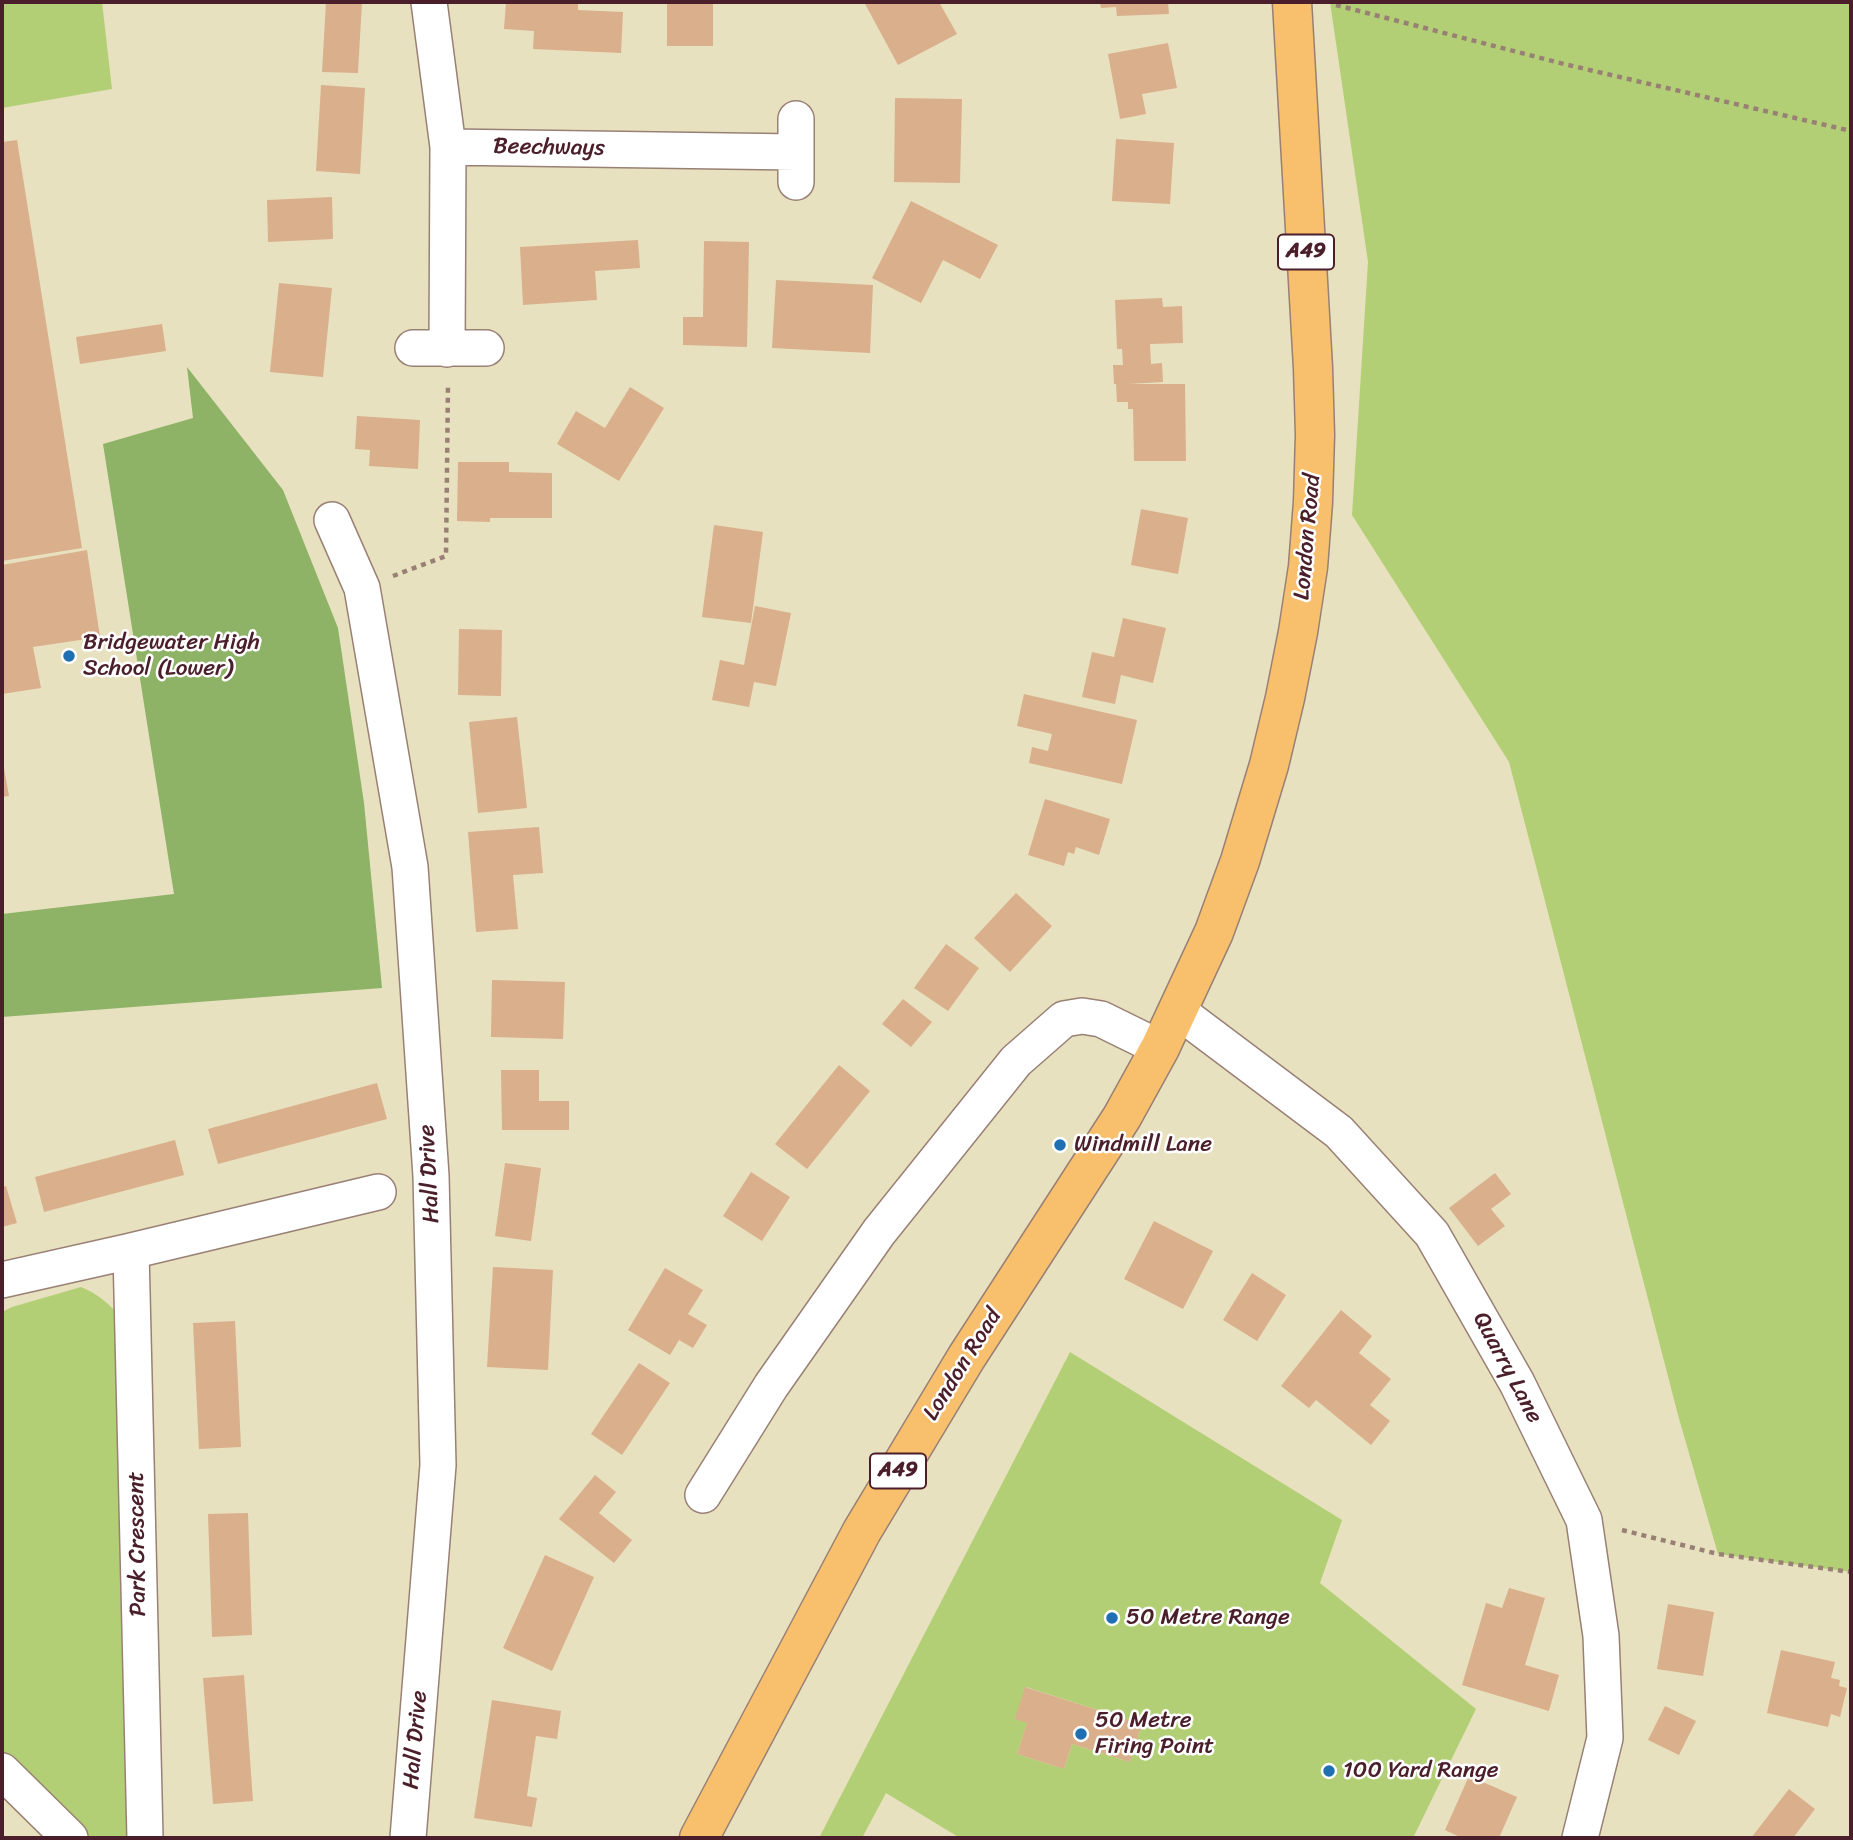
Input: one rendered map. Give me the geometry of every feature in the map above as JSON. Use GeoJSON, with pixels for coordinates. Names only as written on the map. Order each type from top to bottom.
{"type":"FeatureCollection","features":[{"type":"Feature","properties":{"kind":"highway","name":"London Road"},"geometry":{"type":"LineString","coordinates":[[699,1838],[862,1531],[966,1358],[1122,1117],[1160,1048],[1214,932],[1251,826],[1285,698],[1298,632],[1314,502],[1314,395],[1292,2]]}},
{"type":"Feature","properties":{"kind":"street"},"geometry":{"type":"LineString","coordinates":[[429,2],[448,147],[447,349]]}},
{"type":"Feature","properties":{"kind":"street","name":"Beechways"},"geometry":{"type":"LineString","coordinates":[[448,147],[796,151]]}},
{"type":"Feature","properties":{"kind":"street"},"geometry":{"type":"LineString","coordinates":[[413,348],[486,348]]}},
{"type":"Feature","properties":{"kind":"street","name":"Hall Drive"},"geometry":{"type":"LineString","coordinates":[[332,520],[362,587],[410,867],[431,1176],[438,1465],[408,1838]]}},
{"type":"Feature","properties":{"kind":"street","name":"Quarry Lane"},"geometry":{"type":"LineString","coordinates":[[1178,1012],[1339,1132],[1432,1234],[1517,1383],[1584,1520],[1601,1636],[1605,1738],[1580,1838]]}},
{"type":"Feature","properties":{"kind":"street"},"geometry":{"type":"LineString","coordinates":[[703,1495],[771,1386],[879,1232],[1016,1061],[1064,1019],[1082,1016],[1101,1019],[1160,1048]]}},
{"type":"Feature","properties":{"kind":"street"},"geometry":{"type":"LineString","coordinates":[[2,1280],[378,1192]]}},
{"type":"Feature","properties":{"kind":"street","name":"Park Crescent"},"geometry":{"type":"LineString","coordinates":[[131,1251],[145,1838]]}},
{"type":"Feature","properties":{"kind":"street"},"geometry":{"type":"LineString","coordinates":[[2,1771],[70,1838]]}},
{"type":"Feature","properties":{"kind":"path"},"geometry":{"type":"LineString","coordinates":[[1336,5],[1564,64],[1851,131]]}},
{"type":"Feature","properties":{"kind":"path"},"geometry":{"type":"LineString","coordinates":[[362,587],[446,556],[447,349]]}},
{"type":"Feature","properties":{"kind":"path"},"geometry":{"type":"LineString","coordinates":[[1584,1520],[1718,1554],[1851,1572]]}},
{"type":"Feature","properties":{"kind":"green space"},"geometry":{"type":"Polygon","coordinates":[[[2,2],[102,2],[112,89],[2,108],[2,2]]]}},
{"type":"Feature","properties":{"kind":"green space"},"geometry":{"type":"Polygon","coordinates":[[[1330,2],[1851,2],[1851,1572],[1718,1554],[1678,1415],[1509,762],[1352,515],[1368,262],[1330,2]]]}},
{"type":"Feature","properties":{"kind":"green space"},"geometry":{"type":"Polygon","coordinates":[[[187,367],[283,490],[338,628],[364,803],[382,988],[2,1017],[2,914],[174,894],[103,444],[193,418],[187,367]]]}},
{"type":"Feature","properties":{"kind":"green space"},"geometry":{"type":"Polygon","coordinates":[[[81,1287],[101,1298],[118,1314],[145,1838],[71,1838],[2,1755],[2,1312],[81,1287]]]}},
{"type":"Feature","properties":{"kind":"green space"},"geometry":{"type":"Polygon","coordinates":[[[1070,1352],[1342,1520],[1320,1583],[1476,1709],[1413,1838],[960,1838],[886,1793],[862,1838],[819,1838],[1070,1352]],[[1026,1687],[1027,1723],[1017,1754],[1064,1769],[1072,1744],[1130,1762],[1142,1724],[1026,1687]]]}},
{"type":"Feature","properties":{"kind":"building"},"geometry":{"type":"Polygon","coordinates":[[[326,2],[362,2],[358,73],[322,72],[326,2]]]}},
{"type":"Feature","properties":{"kind":"building"},"geometry":{"type":"Polygon","coordinates":[[[506,2],[578,2],[578,10],[623,12],[621,53],[533,49],[534,31],[504,29],[506,2]]]}},
{"type":"Feature","properties":{"kind":"building"},"geometry":{"type":"Polygon","coordinates":[[[667,2],[713,2],[713,46],[667,46],[667,2]]]}},
{"type":"Feature","properties":{"kind":"building"},"geometry":{"type":"Polygon","coordinates":[[[864,2],[939,2],[957,34],[898,65],[864,2]]]}},
{"type":"Feature","properties":{"kind":"building"},"geometry":{"type":"Polygon","coordinates":[[[1100,2],[1168,2],[1169,14],[1117,16],[1116,7],[1101,8],[1100,2]]]}},
{"type":"Feature","properties":{"kind":"building"},"geometry":{"type":"Polygon","coordinates":[[[1168,43],[1177,88],[1142,94],[1146,114],[1120,119],[1108,54],[1168,43]]]}},
{"type":"Feature","properties":{"kind":"building"},"geometry":{"type":"Polygon","coordinates":[[[321,85],[365,88],[360,174],[316,171],[321,85]]]}},
{"type":"Feature","properties":{"kind":"building"},"geometry":{"type":"Polygon","coordinates":[[[895,98],[962,99],[960,183],[894,182],[895,98]]]}},
{"type":"Feature","properties":{"kind":"building"},"geometry":{"type":"Polygon","coordinates":[[[1116,139],[1174,143],[1170,204],[1112,201],[1116,139]]]}},
{"type":"Feature","properties":{"kind":"building"},"geometry":{"type":"Polygon","coordinates":[[[17,140],[82,548],[2,561],[2,142],[17,140]]]}},
{"type":"Feature","properties":{"kind":"building"},"geometry":{"type":"Polygon","coordinates":[[[332,197],[333,239],[268,242],[267,200],[332,197]]]}},
{"type":"Feature","properties":{"kind":"building"},"geometry":{"type":"Polygon","coordinates":[[[911,201],[998,245],[980,279],[943,260],[921,303],[872,278],[911,201]]]}},
{"type":"Feature","properties":{"kind":"building"},"geometry":{"type":"Polygon","coordinates":[[[638,240],[640,268],[595,271],[597,300],[523,305],[520,247],[638,240]]]}},
{"type":"Feature","properties":{"kind":"building"},"geometry":{"type":"Polygon","coordinates":[[[704,241],[749,242],[747,347],[683,345],[683,317],[703,317],[704,241]]]}},
{"type":"Feature","properties":{"kind":"building"},"geometry":{"type":"Polygon","coordinates":[[[776,280],[873,285],[870,353],[772,348],[776,280]]]}},
{"type":"Feature","properties":{"kind":"building"},"geometry":{"type":"Polygon","coordinates":[[[279,283],[332,288],[323,377],[270,372],[279,283]]]}},
{"type":"Feature","properties":{"kind":"building"},"geometry":{"type":"Polygon","coordinates":[[[1162,298],[1163,307],[1182,306],[1183,343],[1150,344],[1151,364],[1162,363],[1163,382],[1128,384],[1185,384],[1186,461],[1134,461],[1133,409],[1128,409],[1128,402],[1117,402],[1114,384],[1113,365],[1123,365],[1122,349],[1117,349],[1115,300],[1162,298]]]}},
{"type":"Feature","properties":{"kind":"building"},"geometry":{"type":"Polygon","coordinates":[[[162,324],[166,351],[80,364],[76,337],[162,324]]]}},
{"type":"Feature","properties":{"kind":"building"},"geometry":{"type":"Polygon","coordinates":[[[630,387],[664,408],[619,481],[557,444],[576,411],[605,428],[630,387]]]}},
{"type":"Feature","properties":{"kind":"building"},"geometry":{"type":"Polygon","coordinates":[[[357,416],[420,420],[418,469],[369,466],[370,450],[355,449],[357,416]]]}},
{"type":"Feature","properties":{"kind":"building"},"geometry":{"type":"Polygon","coordinates":[[[458,462],[509,462],[509,472],[552,473],[552,518],[457,521],[458,462]]]}},
{"type":"Feature","properties":{"kind":"building"},"geometry":{"type":"Polygon","coordinates":[[[1141,509],[1188,518],[1178,574],[1131,565],[1141,509]]]}},
{"type":"Feature","properties":{"kind":"building"},"geometry":{"type":"Polygon","coordinates":[[[714,525],[763,532],[751,623],[702,617],[714,525]]]}},
{"type":"Feature","properties":{"kind":"building"},"geometry":{"type":"Polygon","coordinates":[[[87,550],[100,637],[33,647],[41,688],[2,694],[2,565],[87,550]]]}},
{"type":"Feature","properties":{"kind":"building"},"geometry":{"type":"Polygon","coordinates":[[[755,606],[791,613],[776,686],[754,682],[749,707],[712,700],[720,660],[744,665],[755,606]]]}},
{"type":"Feature","properties":{"kind":"building"},"geometry":{"type":"Polygon","coordinates":[[[1123,618],[1166,628],[1153,683],[1121,675],[1115,704],[1082,697],[1092,652],[1114,657],[1123,618]]]}},
{"type":"Feature","properties":{"kind":"building"},"geometry":{"type":"Polygon","coordinates":[[[459,629],[502,630],[501,696],[458,695],[459,629]]]}},
{"type":"Feature","properties":{"kind":"building"},"geometry":{"type":"Polygon","coordinates":[[[1024,694],[1137,720],[1122,784],[1029,763],[1032,747],[1048,751],[1052,734],[1017,726],[1024,694]]]}},
{"type":"Feature","properties":{"kind":"building"},"geometry":{"type":"Polygon","coordinates":[[[517,717],[527,808],[478,813],[469,722],[517,717]]]}},
{"type":"Feature","properties":{"kind":"building"},"geometry":{"type":"Polygon","coordinates":[[[2,762],[9,796],[2,797],[2,762]]]}},
{"type":"Feature","properties":{"kind":"building"},"geometry":{"type":"Polygon","coordinates":[[[1045,799],[1110,819],[1099,855],[1076,847],[1074,854],[1068,852],[1064,866],[1028,855],[1045,799]]]}},
{"type":"Feature","properties":{"kind":"building"},"geometry":{"type":"Polygon","coordinates":[[[539,827],[543,873],[513,875],[518,929],[476,932],[468,832],[539,827]]]}},
{"type":"Feature","properties":{"kind":"building"},"geometry":{"type":"Polygon","coordinates":[[[1016,893],[1052,926],[1010,972],[974,938],[1016,893]]]}},
{"type":"Feature","properties":{"kind":"building"},"geometry":{"type":"Polygon","coordinates":[[[946,944],[979,968],[948,1011],[914,988],[946,944]]]}},
{"type":"Feature","properties":{"kind":"building"},"geometry":{"type":"Polygon","coordinates":[[[492,980],[565,982],[563,1039],[491,1037],[492,980]]]}},
{"type":"Feature","properties":{"kind":"building"},"geometry":{"type":"Polygon","coordinates":[[[903,999],[932,1022],[911,1047],[882,1024],[903,999]]]}},
{"type":"Feature","properties":{"kind":"building"},"geometry":{"type":"Polygon","coordinates":[[[839,1065],[870,1091],[807,1169],[775,1144],[839,1065]]]}},
{"type":"Feature","properties":{"kind":"building"},"geometry":{"type":"Polygon","coordinates":[[[501,1070],[539,1070],[539,1101],[569,1101],[569,1130],[502,1130],[501,1070]]]}},
{"type":"Feature","properties":{"kind":"building"},"geometry":{"type":"Polygon","coordinates":[[[377,1083],[387,1119],[218,1164],[208,1129],[377,1083]]]}},
{"type":"Feature","properties":{"kind":"building"},"geometry":{"type":"Polygon","coordinates":[[[175,1140],[184,1175],[44,1212],[35,1177],[175,1140]]]}},
{"type":"Feature","properties":{"kind":"building"},"geometry":{"type":"Polygon","coordinates":[[[505,1163],[541,1168],[531,1241],[495,1236],[505,1163]]]}},
{"type":"Feature","properties":{"kind":"building"},"geometry":{"type":"Polygon","coordinates":[[[751,1172],[790,1197],[762,1241],[723,1216],[751,1172]]]}},
{"type":"Feature","properties":{"kind":"building"},"geometry":{"type":"Polygon","coordinates":[[[1495,1173],[1511,1194],[1491,1209],[1505,1226],[1478,1246],[1449,1208],[1495,1173]]]}},
{"type":"Feature","properties":{"kind":"building"},"geometry":{"type":"Polygon","coordinates":[[[6,1186],[17,1223],[2,1227],[2,1187],[6,1186]]]}},
{"type":"Feature","properties":{"kind":"building"},"geometry":{"type":"Polygon","coordinates":[[[1154,1221],[1213,1251],[1183,1309],[1124,1279],[1154,1221]]]}},
{"type":"Feature","properties":{"kind":"building"},"geometry":{"type":"Polygon","coordinates":[[[493,1267],[553,1270],[548,1370],[487,1367],[493,1267]]]}},
{"type":"Feature","properties":{"kind":"building"},"geometry":{"type":"Polygon","coordinates":[[[665,1268],[703,1290],[688,1314],[707,1325],[693,1348],[679,1340],[670,1355],[628,1330],[665,1268]]]}},
{"type":"Feature","properties":{"kind":"building"},"geometry":{"type":"Polygon","coordinates":[[[1252,1273],[1286,1295],[1257,1341],[1223,1320],[1252,1273]]]}},
{"type":"Feature","properties":{"kind":"building"},"geometry":{"type":"Polygon","coordinates":[[[1341,1310],[1372,1336],[1359,1353],[1391,1379],[1370,1405],[1390,1421],[1371,1445],[1316,1400],[1309,1408],[1281,1386],[1341,1310]]]}},
{"type":"Feature","properties":{"kind":"building"},"geometry":{"type":"Polygon","coordinates":[[[235,1321],[241,1447],[199,1449],[193,1323],[235,1321]]]}},
{"type":"Feature","properties":{"kind":"building"},"geometry":{"type":"Polygon","coordinates":[[[639,1363],[670,1383],[622,1455],[591,1434],[639,1363]]]}},
{"type":"Feature","properties":{"kind":"building"},"geometry":{"type":"Polygon","coordinates":[[[595,1475],[616,1492],[599,1513],[632,1540],[614,1563],[559,1519],[595,1475]]]}},
{"type":"Feature","properties":{"kind":"building"},"geometry":{"type":"Polygon","coordinates":[[[248,1513],[252,1635],[212,1637],[208,1514],[248,1513]]]}},
{"type":"Feature","properties":{"kind":"building"},"geometry":{"type":"Polygon","coordinates":[[[545,1555],[594,1577],[552,1671],[503,1648],[545,1555]]]}},
{"type":"Feature","properties":{"kind":"building"},"geometry":{"type":"Polygon","coordinates":[[[1509,1588],[1545,1598],[1525,1665],[1559,1675],[1549,1711],[1462,1685],[1486,1603],[1502,1608],[1509,1588]]]}},
{"type":"Feature","properties":{"kind":"building"},"geometry":{"type":"Polygon","coordinates":[[[1668,1604],[1714,1612],[1703,1676],[1657,1669],[1668,1604]]]}},
{"type":"Feature","properties":{"kind":"building"},"geometry":{"type":"Polygon","coordinates":[[[1781,1650],[1835,1662],[1831,1678],[1840,1680],[1839,1686],[1847,1688],[1840,1717],[1831,1714],[1828,1727],[1767,1713],[1781,1650]]]}},
{"type":"Feature","properties":{"kind":"building"},"geometry":{"type":"Polygon","coordinates":[[[244,1675],[253,1801],[213,1804],[203,1678],[244,1675]]]}},
{"type":"Feature","properties":{"kind":"building","name":"50 Metre Firing Point"},"geometry":{"type":"Polygon","coordinates":[[[1025,1687],[1142,1724],[1130,1762],[1072,1744],[1064,1769],[1017,1754],[1027,1723],[1015,1719],[1025,1687]]]}},
{"type":"Feature","properties":{"kind":"building"},"geometry":{"type":"Polygon","coordinates":[[[492,1700],[561,1711],[557,1739],[536,1736],[527,1796],[537,1798],[532,1827],[474,1818],[492,1700]]]}},
{"type":"Feature","properties":{"kind":"building"},"geometry":{"type":"Polygon","coordinates":[[[1665,1706],[1696,1721],[1679,1755],[1648,1740],[1665,1706]]]}},
{"type":"Feature","properties":{"kind":"building"},"geometry":{"type":"Polygon","coordinates":[[[1469,1776],[1517,1797],[1499,1838],[1462,1838],[1445,1830],[1469,1776]]]}},
{"type":"Feature","properties":{"kind":"building"},"geometry":{"type":"Polygon","coordinates":[[[1789,1789],[1815,1809],[1793,1838],[1751,1838],[1789,1789]]]}},
{"type":"Feature","properties":{"kind":"place","name":"Bridgewater High School (Lower)"},"geometry":{"type":"Point","coordinates":[69,656]}},
{"type":"Feature","properties":{"kind":"place","name":"Windmill Lane"},"geometry":{"type":"Point","coordinates":[1060,1145]}},
{"type":"Feature","properties":{"kind":"place","name":"50 Metre Range"},"geometry":{"type":"Point","coordinates":[1112,1618]}},
{"type":"Feature","properties":{"kind":"place","name":"50 Metre Firing Point"},"geometry":{"type":"Point","coordinates":[1081,1734]}},
{"type":"Feature","properties":{"kind":"place","name":"100 Yard Range"},"geometry":{"type":"Point","coordinates":[1329,1771]}}]}
